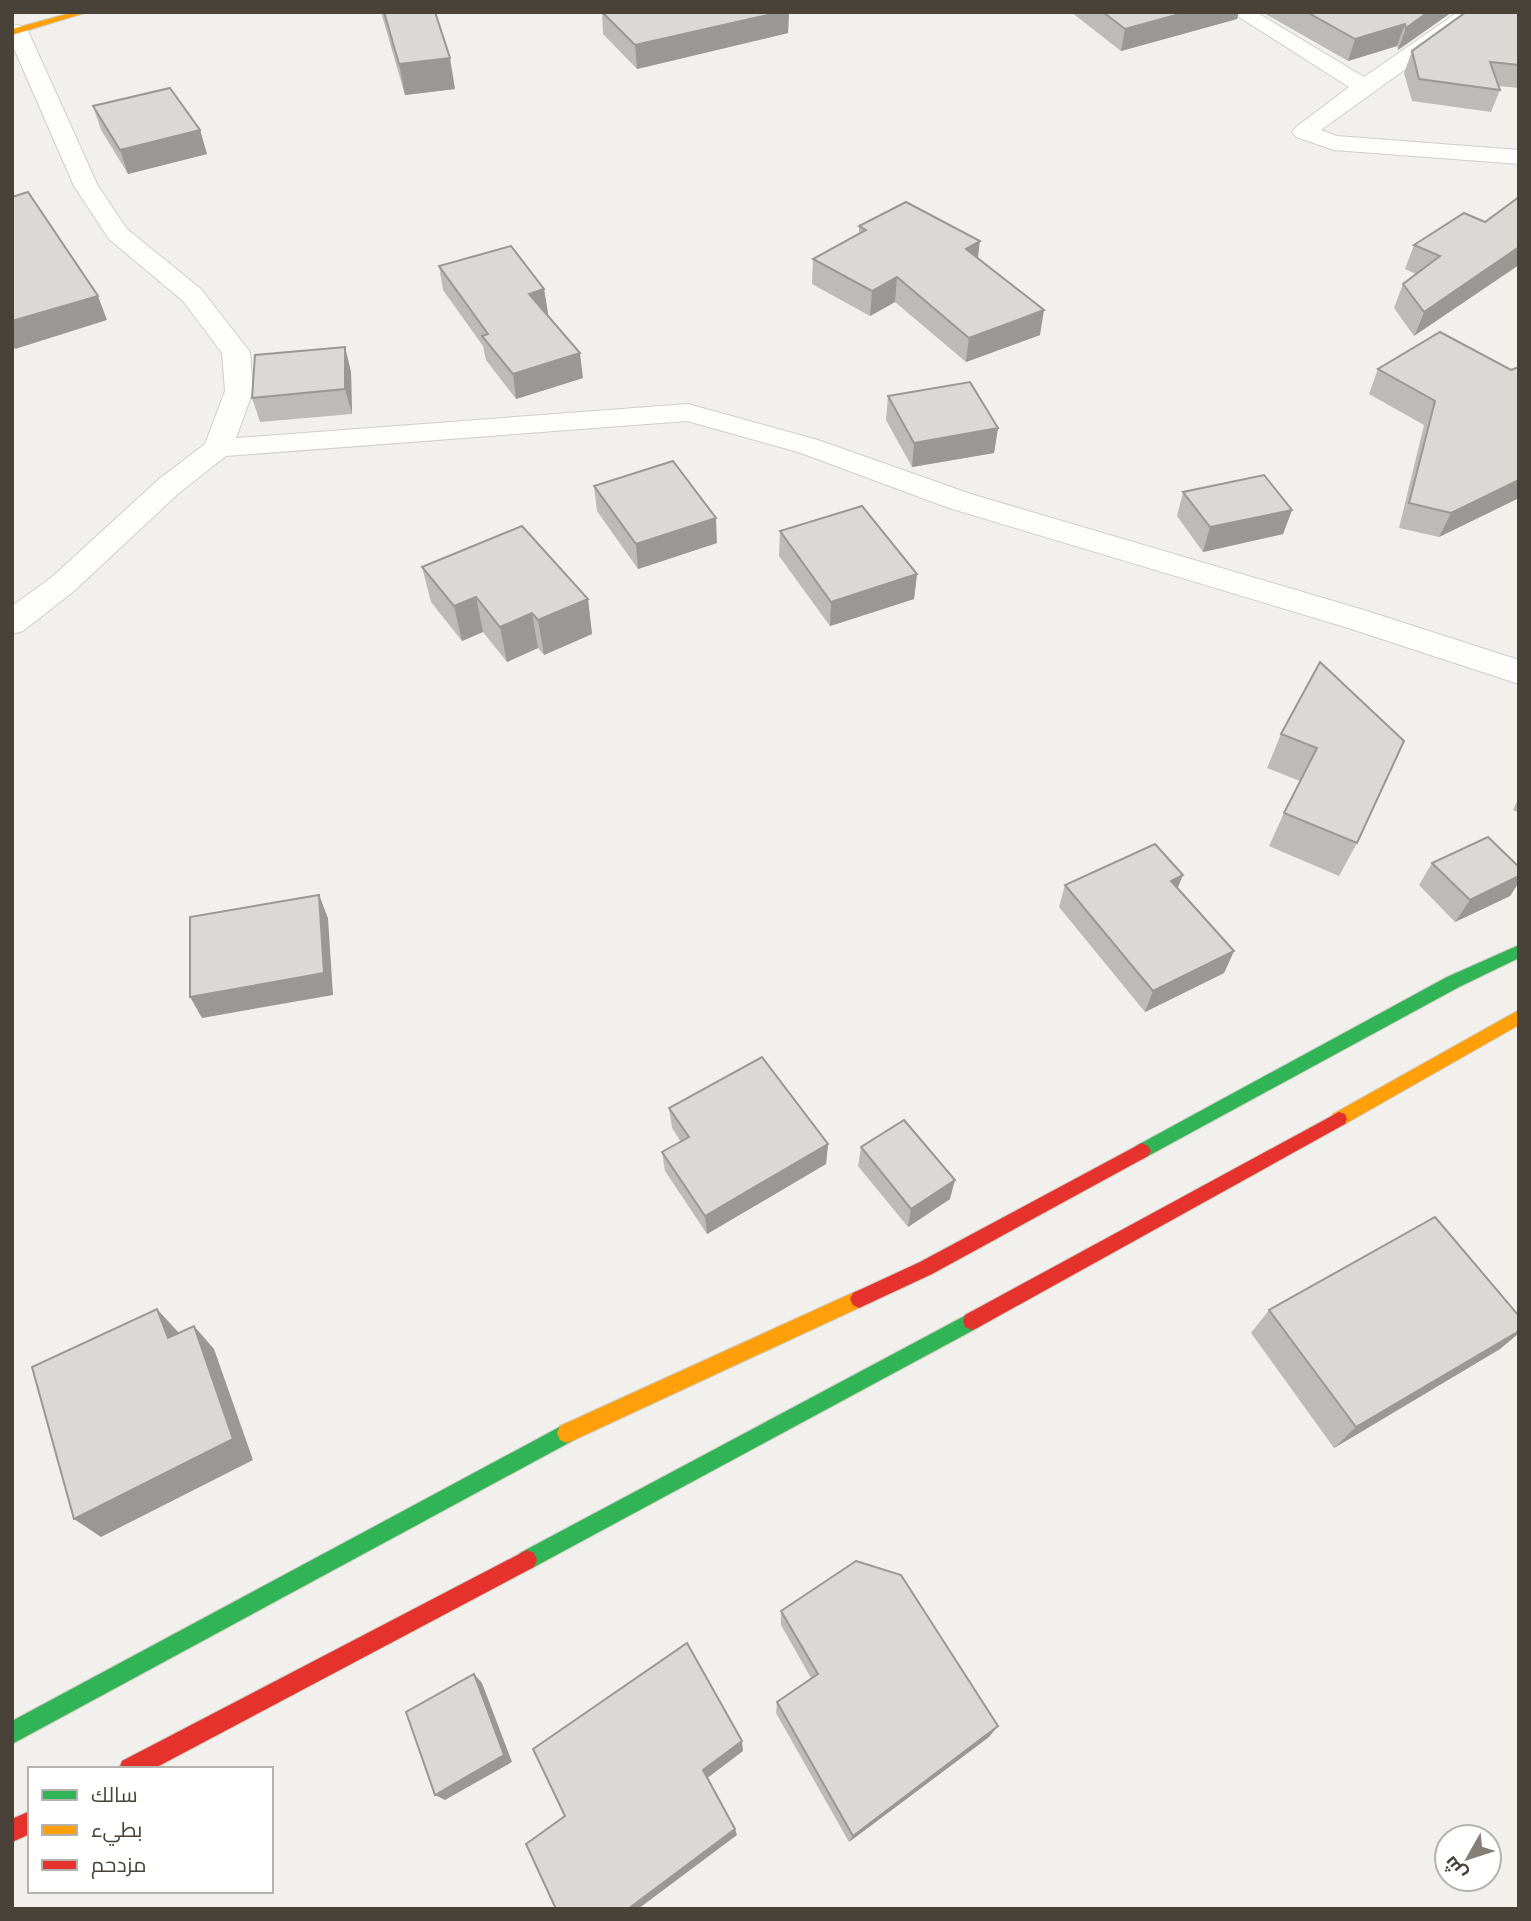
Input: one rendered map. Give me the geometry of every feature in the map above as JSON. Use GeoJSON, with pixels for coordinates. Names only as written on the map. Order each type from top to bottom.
{"type":"FeatureCollection","features":[{"type":"Feature","properties":{"kind":"main road"},"geometry":{"type":"LineString","coordinates":[[15,32],[84,12]]}},
{"type":"Feature","properties":{"kind":"main road"},"geometry":{"type":"LineString","coordinates":[[12,1733],[542,1445],[926,1268],[1453,982],[1519,951]]}},
{"type":"Feature","properties":{"kind":"main road"},"geometry":{"type":"LineString","coordinates":[[134,1767],[810,1411],[1257,1167],[1519,1017]]}},
{"type":"Feature","properties":{"kind":"main road"},"geometry":{"type":"LineString","coordinates":[[12,1831],[28,1823]]}},
{"type":"Feature","properties":{"kind":"street"},"geometry":{"type":"LineString","coordinates":[[1241,12],[1364,87]]}},
{"type":"Feature","properties":{"kind":"street"},"geometry":{"type":"LineString","coordinates":[[1464,12],[1468,15],[1304,132],[1334,143],[1519,157]]}},
{"type":"Feature","properties":{"kind":"street"},"geometry":{"type":"LineString","coordinates":[[12,624],[63,584],[169,486],[218,448],[239,391],[236,352],[192,295],[118,234],[86,186],[15,32]]}},
{"type":"Feature","properties":{"kind":"street"},"geometry":{"type":"LineString","coordinates":[[218,448],[688,412],[808,446],[960,501],[1356,619],[1519,672]]}},
{"type":"Feature","properties":{"kind":"building"},"geometry":{"type":"Polygon","coordinates":[[[384,12],[435,12],[450,58],[399,64],[384,12]]]}},
{"type":"Feature","properties":{"kind":"building"},"geometry":{"type":"Polygon","coordinates":[[[602,12],[781,12],[635,45],[602,12]]]}},
{"type":"Feature","properties":{"kind":"building"},"geometry":{"type":"Polygon","coordinates":[[[1103,12],[1187,12],[1125,29],[1103,12]]]}},
{"type":"Feature","properties":{"kind":"building"},"geometry":{"type":"Polygon","coordinates":[[[1307,12],[1428,12],[1406,28],[1405,24],[1355,39],[1307,12]]]}},
{"type":"Feature","properties":{"kind":"building"},"geometry":{"type":"Polygon","coordinates":[[[1466,12],[1519,12],[1519,65],[1490,62],[1500,90],[1419,79],[1412,51],[1466,12]]]}},
{"type":"Feature","properties":{"kind":"building"},"geometry":{"type":"Polygon","coordinates":[[[170,88],[200,130],[120,150],[93,106],[170,88]]]}},
{"type":"Feature","properties":{"kind":"building"},"geometry":{"type":"Polygon","coordinates":[[[28,192],[98,296],[12,321],[12,197],[28,192]]]}},
{"type":"Feature","properties":{"kind":"building"},"geometry":{"type":"Polygon","coordinates":[[[1519,197],[1519,247],[1424,312],[1403,284],[1440,256],[1414,245],[1464,213],[1485,222],[1519,197]]]}},
{"type":"Feature","properties":{"kind":"building"},"geometry":{"type":"Polygon","coordinates":[[[906,202],[980,241],[966,249],[1044,310],[969,338],[897,277],[872,291],[813,259],[866,230],[859,226],[906,202]]]}},
{"type":"Feature","properties":{"kind":"building"},"geometry":{"type":"Polygon","coordinates":[[[511,246],[544,289],[529,294],[580,353],[513,374],[482,336],[488,334],[439,266],[511,246]]]}},
{"type":"Feature","properties":{"kind":"building"},"geometry":{"type":"Polygon","coordinates":[[[1440,332],[1511,370],[1519,367],[1519,480],[1451,513],[1409,503],[1435,401],[1378,369],[1440,332]]]}},
{"type":"Feature","properties":{"kind":"building"},"geometry":{"type":"Polygon","coordinates":[[[345,347],[345,389],[252,398],[255,355],[345,347]]]}},
{"type":"Feature","properties":{"kind":"building"},"geometry":{"type":"Polygon","coordinates":[[[970,382],[998,428],[914,443],[888,396],[970,382]]]}},
{"type":"Feature","properties":{"kind":"building"},"geometry":{"type":"Polygon","coordinates":[[[673,461],[716,518],[636,544],[594,486],[673,461]]]}},
{"type":"Feature","properties":{"kind":"building"},"geometry":{"type":"Polygon","coordinates":[[[1264,475],[1292,510],[1210,527],[1183,492],[1264,475]]]}},
{"type":"Feature","properties":{"kind":"building"},"geometry":{"type":"Polygon","coordinates":[[[862,506],[917,574],[831,602],[780,531],[862,506]]]}},
{"type":"Feature","properties":{"kind":"building"},"geometry":{"type":"Polygon","coordinates":[[[522,526],[588,599],[538,620],[532,613],[500,627],[476,597],[454,606],[422,567],[522,526]]]}},
{"type":"Feature","properties":{"kind":"building"},"geometry":{"type":"Polygon","coordinates":[[[1320,662],[1404,741],[1357,843],[1284,813],[1317,748],[1281,734],[1320,662]]]}},
{"type":"Feature","properties":{"kind":"building"},"geometry":{"type":"Polygon","coordinates":[[[1488,837],[1519,867],[1519,876],[1470,900],[1432,863],[1488,837]]]}},
{"type":"Feature","properties":{"kind":"building"},"geometry":{"type":"Polygon","coordinates":[[[1155,844],[1183,875],[1171,881],[1234,951],[1153,991],[1065,885],[1155,844]]]}},
{"type":"Feature","properties":{"kind":"building"},"geometry":{"type":"Polygon","coordinates":[[[319,895],[324,973],[190,997],[190,917],[319,895]]]}},
{"type":"Feature","properties":{"kind":"building"},"geometry":{"type":"Polygon","coordinates":[[[762,1057],[828,1144],[705,1216],[662,1152],[689,1137],[669,1108],[762,1057]]]}},
{"type":"Feature","properties":{"kind":"building"},"geometry":{"type":"Polygon","coordinates":[[[904,1120],[955,1180],[911,1209],[861,1147],[904,1120]]]}},
{"type":"Feature","properties":{"kind":"building"},"geometry":{"type":"Polygon","coordinates":[[[1435,1217],[1519,1316],[1519,1331],[1356,1427],[1269,1310],[1435,1217]]]}},
{"type":"Feature","properties":{"kind":"building"},"geometry":{"type":"Polygon","coordinates":[[[157,1309],[168,1338],[194,1326],[233,1439],[74,1519],[32,1367],[157,1309]]]}},
{"type":"Feature","properties":{"kind":"building"},"geometry":{"type":"Polygon","coordinates":[[[856,1561],[901,1575],[998,1726],[853,1836],[777,1702],[818,1674],[781,1611],[856,1561]]]}},
{"type":"Feature","properties":{"kind":"building"},"geometry":{"type":"Polygon","coordinates":[[[687,1643],[742,1741],[703,1770],[735,1829],[628,1909],[556,1909],[526,1844],[565,1816],[533,1749],[687,1643]]]}},
{"type":"Feature","properties":{"kind":"building"},"geometry":{"type":"Polygon","coordinates":[[[474,1674],[504,1755],[435,1795],[406,1712],[474,1674]]]}},
{"type":"Feature","properties":{"kind":"traffic: fast"},"geometry":{"type":"LineString","coordinates":[[1142,1151],[1453,982],[1519,951]]}},
{"type":"Feature","properties":{"kind":"traffic: fast"},"geometry":{"type":"LineString","coordinates":[[527,1560],[972,1321]]}},
{"type":"Feature","properties":{"kind":"traffic: fast"},"geometry":{"type":"LineString","coordinates":[[12,1733],[567,1433]]}},
{"type":"Feature","properties":{"kind":"traffic: slow"},"geometry":{"type":"LineString","coordinates":[[12,32],[84,12]]}},
{"type":"Feature","properties":{"kind":"traffic: slow"},"geometry":{"type":"LineString","coordinates":[[1339,1119],[1519,1017]]}},
{"type":"Feature","properties":{"kind":"traffic: slow"},"geometry":{"type":"LineString","coordinates":[[567,1433],[859,1299]]}},
{"type":"Feature","properties":{"kind":"traffic: jam"},"geometry":{"type":"LineString","coordinates":[[972,1321],[1339,1119]]}},
{"type":"Feature","properties":{"kind":"traffic: jam"},"geometry":{"type":"LineString","coordinates":[[859,1299],[926,1268],[1142,1151]]}},
{"type":"Feature","properties":{"kind":"traffic: jam"},"geometry":{"type":"LineString","coordinates":[[134,1767],[527,1560]]}},
{"type":"Feature","properties":{"kind":"traffic: jam"},"geometry":{"type":"LineString","coordinates":[[12,1831],[28,1823]]}}]}
